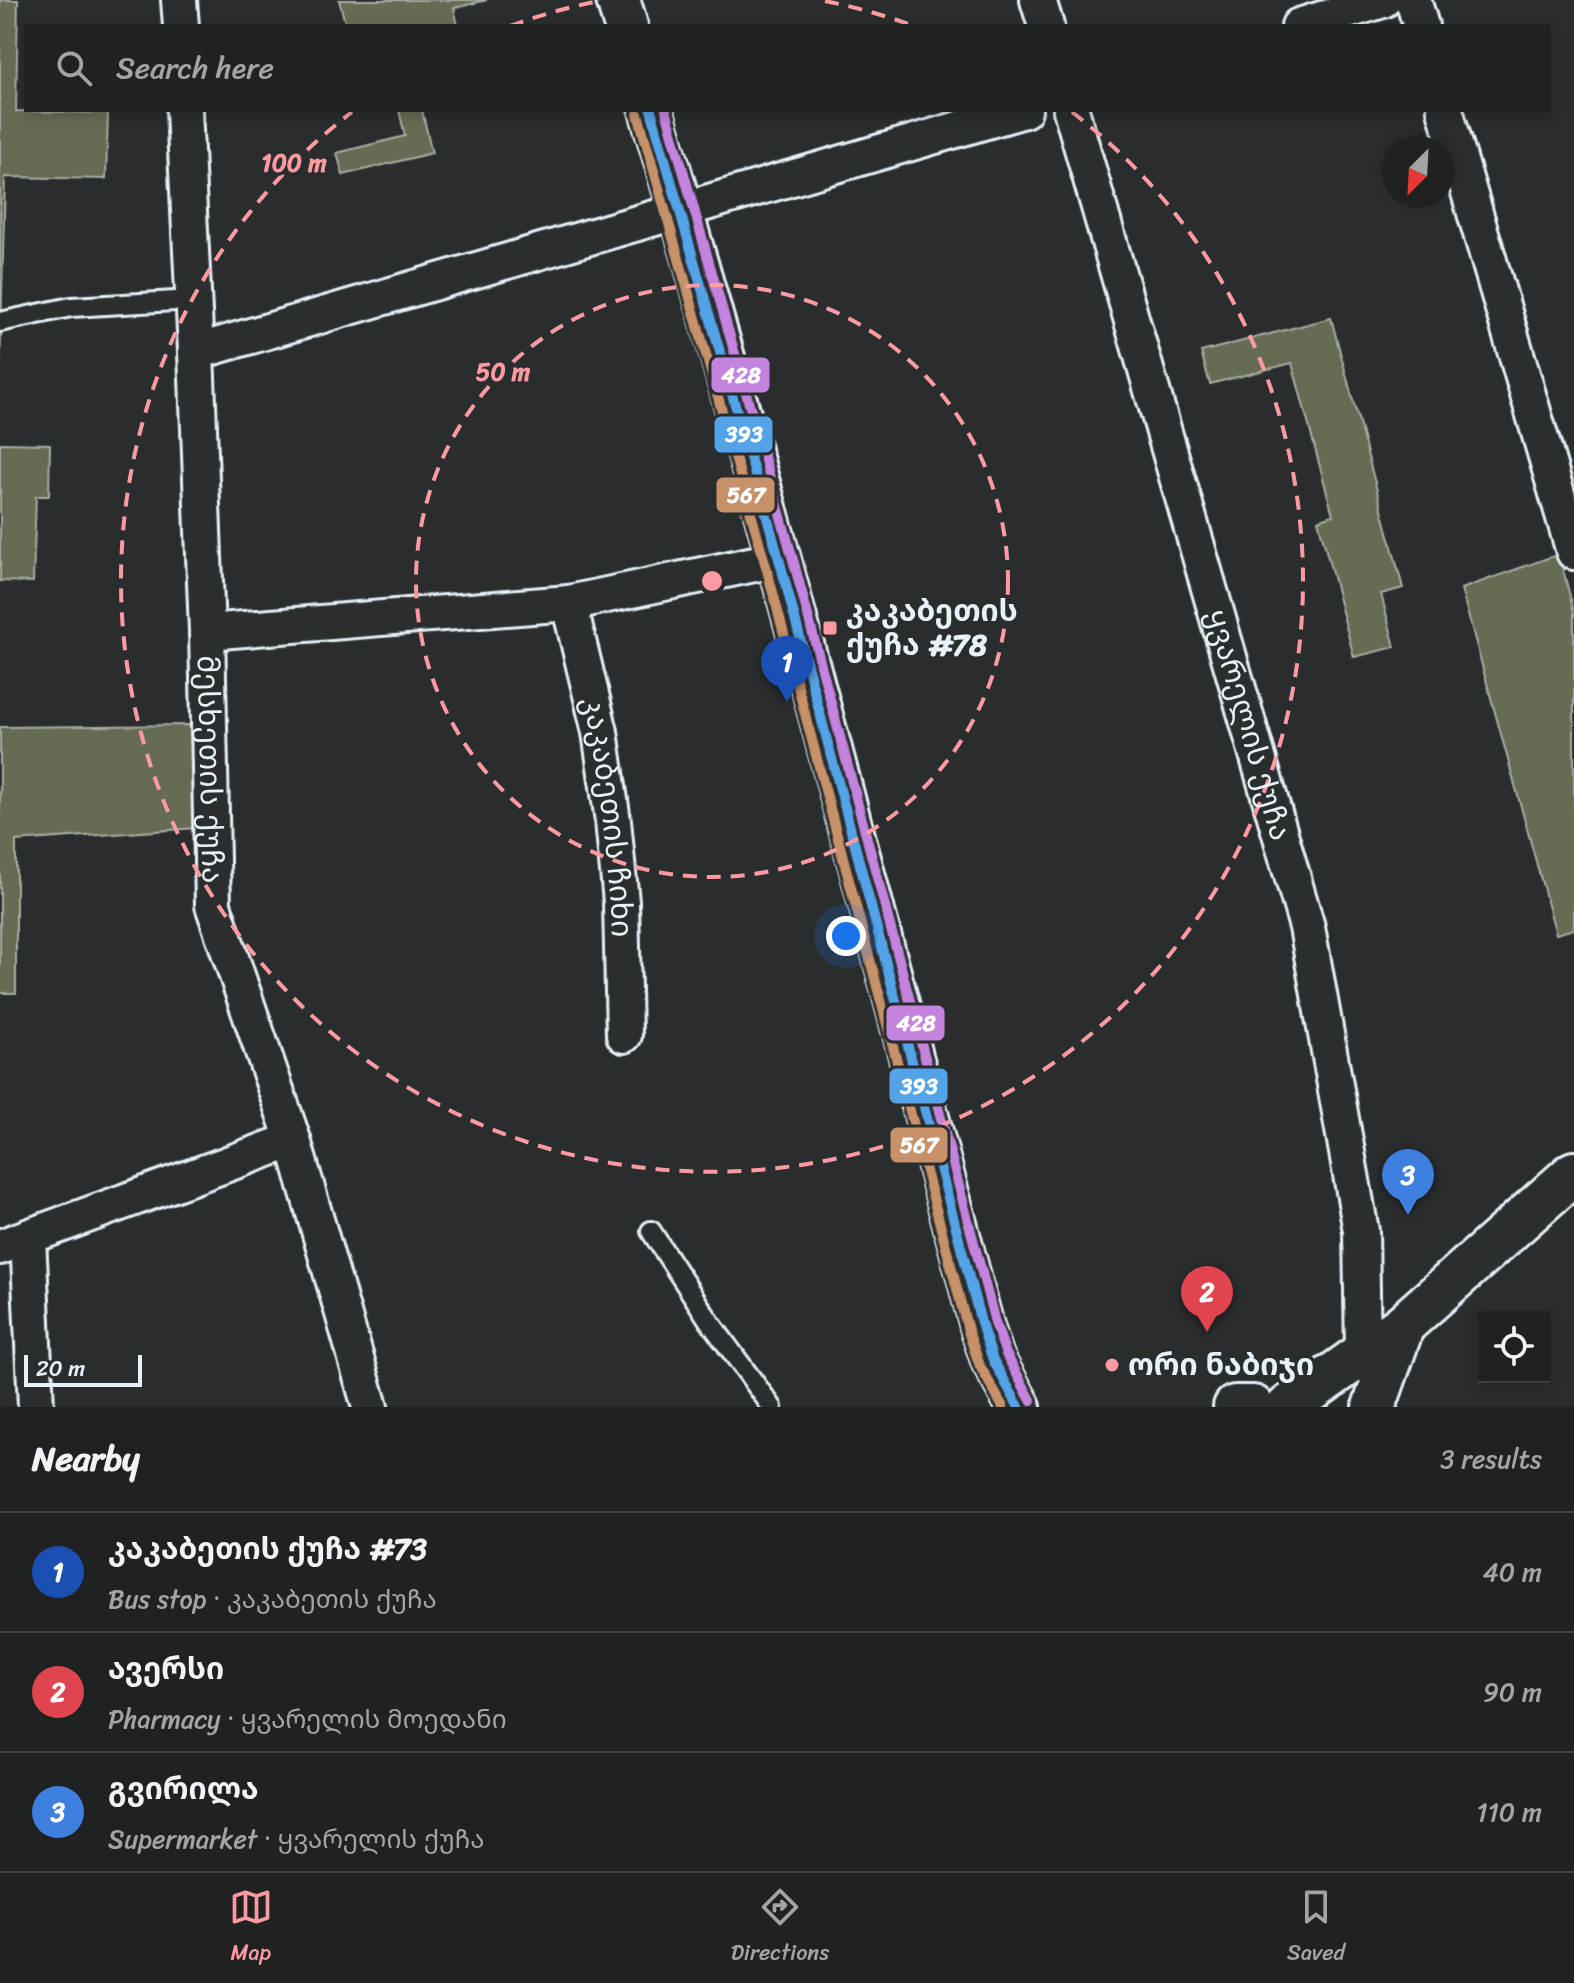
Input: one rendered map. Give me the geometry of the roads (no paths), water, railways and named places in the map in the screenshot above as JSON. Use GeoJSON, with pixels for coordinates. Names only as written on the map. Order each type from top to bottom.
{"type":"FeatureCollection","features":[{"type":"Feature","properties":{"kind":"street"},"geometry":{"type":"LineString","coordinates":[[179,0],[181,24]]}},
{"type":"Feature","properties":{"kind":"street"},"geometry":{"type":"LineString","coordinates":[[618,0],[625,24]]}},
{"type":"Feature","properties":{"kind":"street"},"geometry":{"type":"LineString","coordinates":[[1038,0],[1045,24]]}},
{"type":"Feature","properties":{"kind":"street"},"geometry":{"type":"LineString","coordinates":[[1305,24],[1383,0]]}},
{"type":"Feature","properties":{"kind":"street"},"geometry":{"type":"LineString","coordinates":[[1413,0],[1420,24]]}},
{"type":"Feature","properties":{"kind":"street","name":"მესხეთის ქუჩა"},"geometry":{"type":"LineString","coordinates":[[184,112],[207,632],[213,905],[293,1140],[370,1407]]}},
{"type":"Feature","properties":{"kind":"street"},"geometry":{"type":"LineString","coordinates":[[652,112],[778,559],[983,1330],[993,1360],[1019,1407]]}},
{"type":"Feature","properties":{"kind":"street"},"geometry":{"type":"LineString","coordinates":[[196,352],[1017,112]]}},
{"type":"Feature","properties":{"kind":"street","name":"ყვარელის ქუჩა"},"geometry":{"type":"LineString","coordinates":[[1072,112],[1307,927],[1361,1231],[1363,1352]]}},
{"type":"Feature","properties":{"kind":"street"},"geometry":{"type":"LineString","coordinates":[[1446,112],[1574,552]]}},
{"type":"Feature","properties":{"kind":"street"},"geometry":{"type":"LineString","coordinates":[[207,632],[569,603],[778,559]]}},
{"type":"Feature","properties":{"kind":"street","name":"კაკაბეთის ჩიხი"},"geometry":{"type":"LineString","coordinates":[[569,603],[600,732],[613,821],[621,902],[624,1035]]}},
{"type":"Feature","properties":{"kind":"street"},"geometry":{"type":"LineString","coordinates":[[36,1407],[14,1242],[293,1140]]}},
{"type":"Feature","properties":{"kind":"street"},"geometry":{"type":"LineString","coordinates":[[1288,1407],[1403,1325],[1568,1186]]}},
{"type":"Feature","properties":{"kind":"street"},"geometry":{"type":"LineString","coordinates":[[1374,1407],[1403,1325]]}},
{"type":"Feature","properties":{"kind":"street"},"geometry":{"type":"LineString","coordinates":[[1235,1407],[1253,1407]]}},
{"type":"Feature","properties":{"kind":"lane"},"geometry":{"type":"LineString","coordinates":[[0,322],[71,307],[193,300]]}},
{"type":"Feature","properties":{"kind":"lane"},"geometry":{"type":"LineString","coordinates":[[651,1231],[710,1322],[772,1407]]}},
{"type":"Feature","properties":{"kind":"place","name":"კაკაბეთის ქუჩა #78"},"geometry":{"type":"Point","coordinates":[830,628]}},
{"type":"Feature","properties":{"kind":"place","name":"კაკაბეთის ქუჩა #73"},"geometry":{"type":"Point","coordinates":[787,702]}},
{"type":"Feature","properties":{"kind":"place","name":"გვირილა"},"geometry":{"type":"Point","coordinates":[1408,1215]}},
{"type":"Feature","properties":{"kind":"place","name":"ავერსი"},"geometry":{"type":"Point","coordinates":[1207,1332]}},
{"type":"Feature","properties":{"kind":"place","name":"ორი ნაბიჯი"},"geometry":{"type":"Point","coordinates":[1112,1365]}}]}
